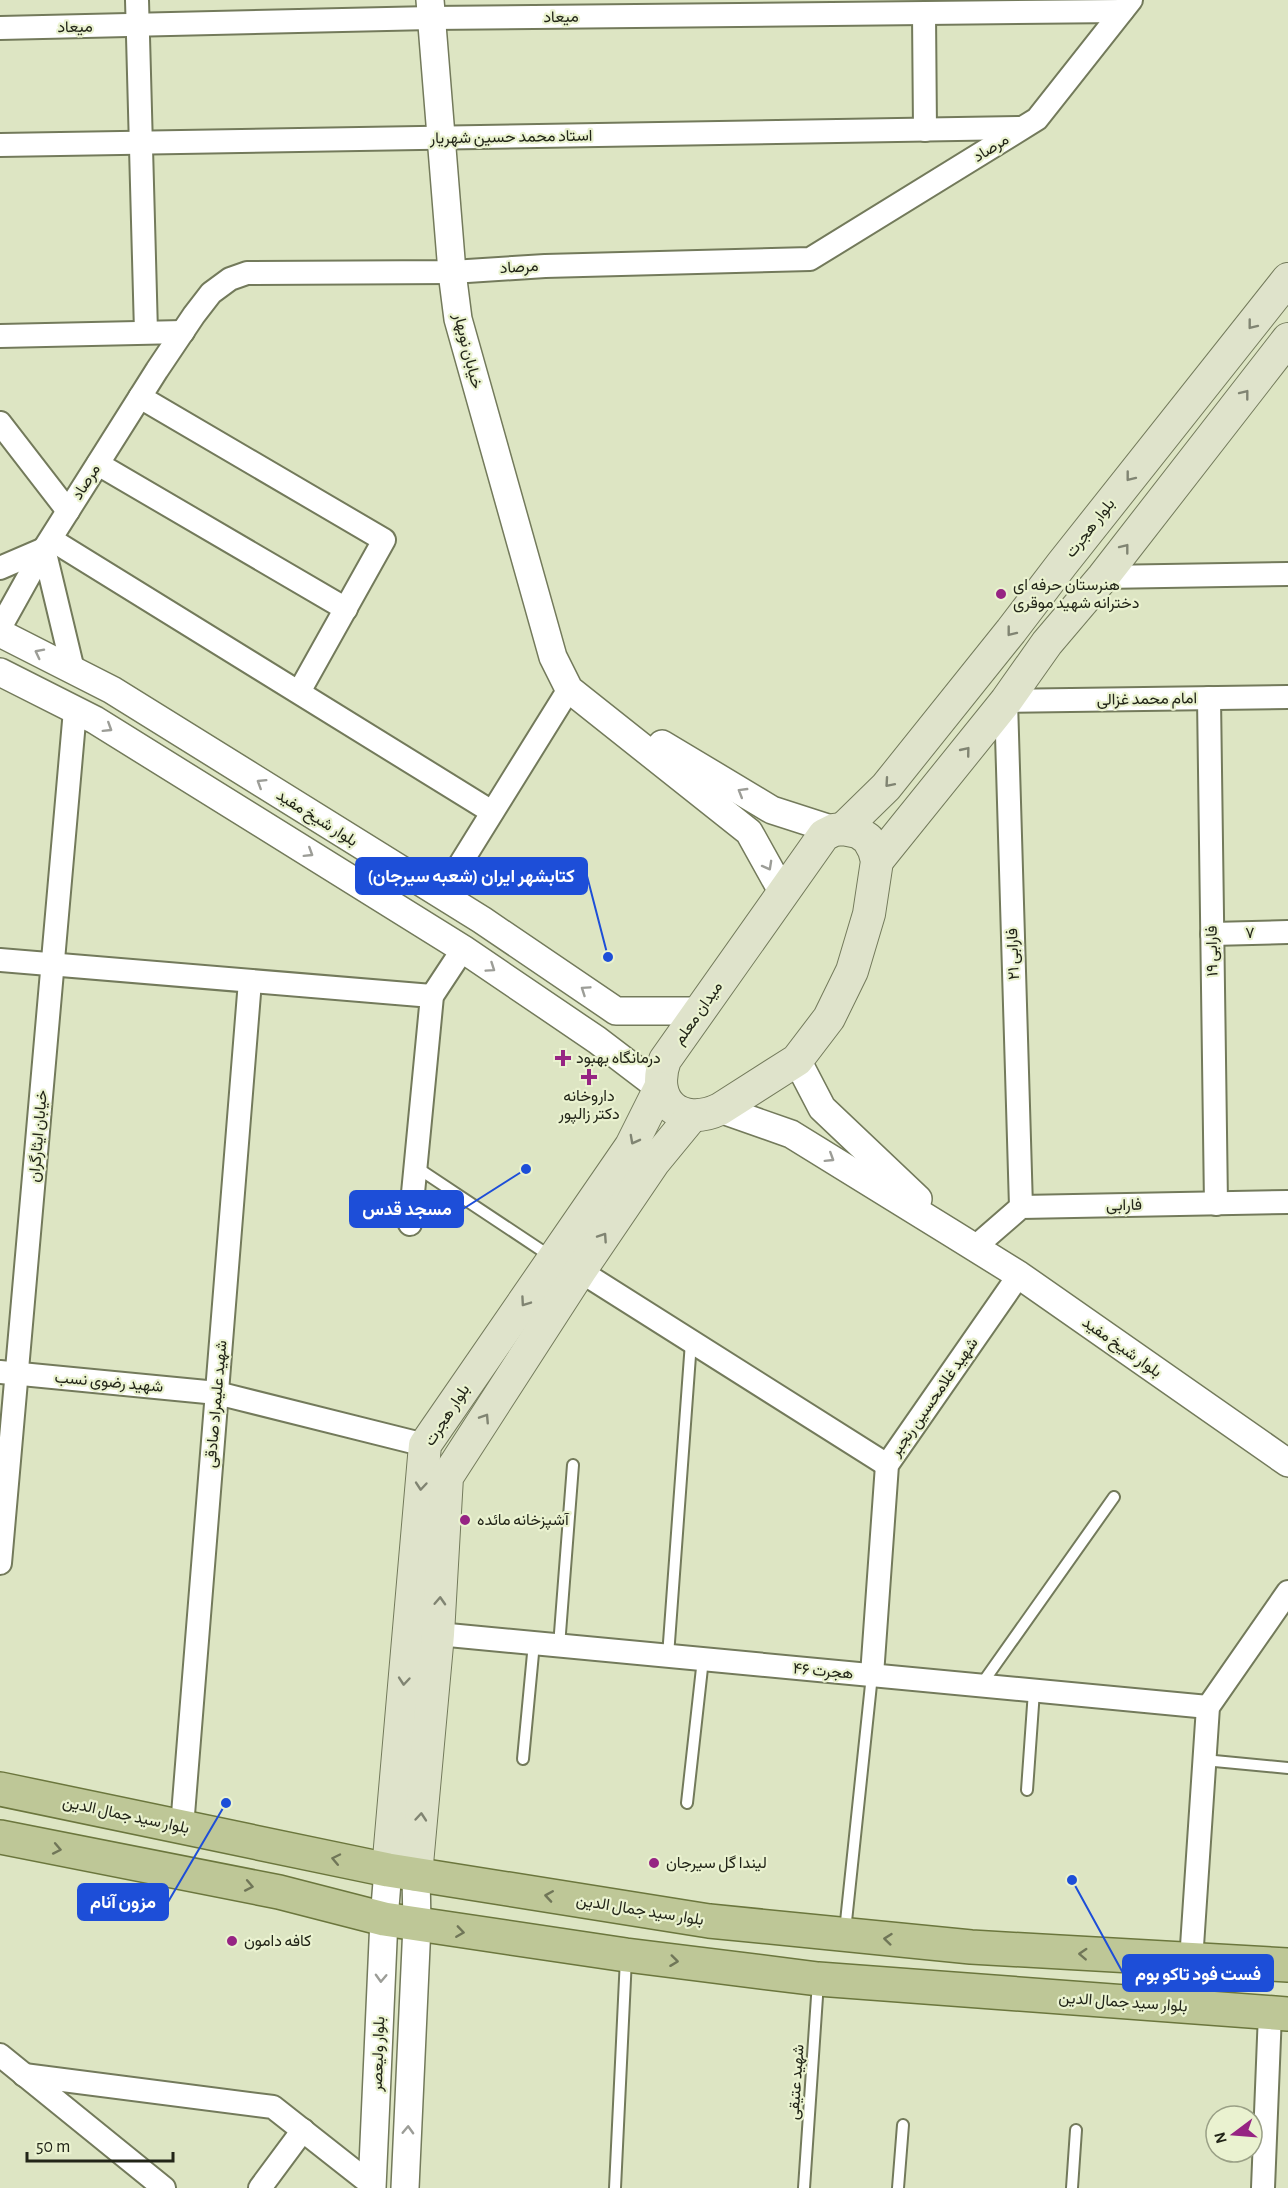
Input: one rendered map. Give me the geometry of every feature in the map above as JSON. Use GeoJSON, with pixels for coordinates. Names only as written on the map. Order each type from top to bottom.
{"type":"FeatureCollection","features":[{"type":"Feature","properties":{"kind":"main road","name":"بلوار هجرت"},"geometry":{"type":"LineString","coordinates":[[838,830],[886,787],[1288,279]]}},
{"type":"Feature","properties":{"kind":"main road"},"geometry":{"type":"LineString","coordinates":[[877,861],[1006,701],[1047,643],[1103,577],[1288,339]]}},
{"type":"Feature","properties":{"kind":"main road"},"geometry":{"type":"LineString","coordinates":[[660,1088],[667,1102],[678,1112],[706,1113],[797,1060],[829,1018],[852,971],[869,914],[877,861],[868,840],[858,832],[838,830]]}},
{"type":"Feature","properties":{"kind":"main road","name":"میدان معلم"},"geometry":{"type":"LineString","coordinates":[[660,1088],[660,1074],[665,1060],[824,835],[838,830]]}},
{"type":"Feature","properties":{"kind":"main road","name":"بلوار هجرت"},"geometry":{"type":"LineString","coordinates":[[402,1872],[438,1634],[447,1477],[567,1265],[660,1088]]}},
{"type":"Feature","properties":{"kind":"main road","name":"بلوار هجرت"},"geometry":{"type":"LineString","coordinates":[[402,1872],[425,1445],[567,1265],[654,1162],[706,1113]]}},
{"type":"Feature","properties":{"kind":"main road","name":"بلوار سید جمال الدین"},"geometry":{"type":"LineString","coordinates":[[0,1789],[402,1872],[709,1921],[971,1947],[1288,1965]]}},
{"type":"Feature","properties":{"kind":"main road","name":"بلوار سید جمال الدین"},"geometry":{"type":"LineString","coordinates":[[0,1837],[279,1892],[384,1919],[626,1955],[818,1979],[1279,2014]]}},
{"type":"Feature","properties":{"kind":"street"},"geometry":{"type":"LineString","coordinates":[[137,0],[146,332]]}},
{"type":"Feature","properties":{"kind":"street","name":"میعاد"},"geometry":{"type":"LineString","coordinates":[[0,28],[138,26],[431,9],[924,14],[1002,6],[1126,5]]}},
{"type":"Feature","properties":{"kind":"street","name":"مرصاد"},"geometry":{"type":"LineString","coordinates":[[0,628],[68,511],[140,397],[211,293],[230,279],[247,273],[452,272],[545,266],[810,259],[1036,119],[1126,5]]}},
{"type":"Feature","properties":{"kind":"street","name":"خیابان نوبهار"},"geometry":{"type":"LineString","coordinates":[[431,9],[452,272],[458,319],[553,657],[569,689]]}},
{"type":"Feature","properties":{"kind":"street"},"geometry":{"type":"LineString","coordinates":[[924,14],[925,130]]}},
{"type":"Feature","properties":{"kind":"street","name":"استاد محمد حسین شهریار"},"geometry":{"type":"LineString","coordinates":[[0,145],[1023,128]]}},
{"type":"Feature","properties":{"kind":"street"},"geometry":{"type":"LineString","coordinates":[[0,336],[183,332]]}},
{"type":"Feature","properties":{"kind":"street"},"geometry":{"type":"LineString","coordinates":[[140,397],[384,540],[299,692]]}},
{"type":"Feature","properties":{"kind":"street"},"geometry":{"type":"LineString","coordinates":[[0,423],[68,511]]}},
{"type":"Feature","properties":{"kind":"street"},"geometry":{"type":"LineString","coordinates":[[98,464],[346,609]]}},
{"type":"Feature","properties":{"kind":"street"},"geometry":{"type":"LineString","coordinates":[[48,544],[299,692],[492,812]]}},
{"type":"Feature","properties":{"kind":"street"},"geometry":{"type":"LineString","coordinates":[[0,568],[48,544]]}},
{"type":"Feature","properties":{"kind":"street"},"geometry":{"type":"LineString","coordinates":[[48,544],[73,670]]}},
{"type":"Feature","properties":{"kind":"street"},"geometry":{"type":"LineString","coordinates":[[1103,577],[1288,574]]}},
{"type":"Feature","properties":{"kind":"street","name":"بلوار شیخ مفید"},"geometry":{"type":"LineString","coordinates":[[0,633],[112,690],[441,895],[616,1011]]}},
{"type":"Feature","properties":{"kind":"street","name":"بلوار شیخ مفید"},"geometry":{"type":"LineString","coordinates":[[0,672],[95,720],[463,949],[597,1040],[660,1088]]}},
{"type":"Feature","properties":{"kind":"street"},"geometry":{"type":"LineString","coordinates":[[569,689],[772,810],[838,830]]}},
{"type":"Feature","properties":{"kind":"street"},"geometry":{"type":"LineString","coordinates":[[441,895],[569,689]]}},
{"type":"Feature","properties":{"kind":"street"},"geometry":{"type":"LineString","coordinates":[[569,689],[749,832],[783,893]]}},
{"type":"Feature","properties":{"kind":"street","name":"امام محمد غزالی"},"geometry":{"type":"LineString","coordinates":[[1006,701],[1288,697]]}},
{"type":"Feature","properties":{"kind":"street","name":"فارابی ۱۹"},"geometry":{"type":"LineString","coordinates":[[1209,698],[1216,1204]]}},
{"type":"Feature","properties":{"kind":"street","name":"فارابی ۲۱"},"geometry":{"type":"LineString","coordinates":[[1006,701],[1020,1207]]}},
{"type":"Feature","properties":{"kind":"street","name":"خیابان ایثارگران"},"geometry":{"type":"LineString","coordinates":[[0,1563],[8,1373],[53,964],[75,710]]}},
{"type":"Feature","properties":{"kind":"street"},"geometry":{"type":"LineString","coordinates":[[749,832],[759,827],[772,810]]}},
{"type":"Feature","properties":{"kind":"street","name":"۷"},"geometry":{"type":"LineString","coordinates":[[1212,934],[1288,932]]}},
{"type":"Feature","properties":{"kind":"street"},"geometry":{"type":"LineString","coordinates":[[410,1224],[432,996],[463,949]]}},
{"type":"Feature","properties":{"kind":"street"},"geometry":{"type":"LineString","coordinates":[[0,960],[432,996]]}},
{"type":"Feature","properties":{"kind":"street","name":"شهید علیمراد صادقی"},"geometry":{"type":"LineString","coordinates":[[182,1827],[250,981]]}},
{"type":"Feature","properties":{"kind":"street"},"geometry":{"type":"LineString","coordinates":[[597,1040],[612,1029],[616,1020],[616,1011],[699,1011]]}},
{"type":"Feature","properties":{"kind":"street"},"geometry":{"type":"LineString","coordinates":[[797,1060],[822,1108],[964,1240]]}},
{"type":"Feature","properties":{"kind":"street"},"geometry":{"type":"LineString","coordinates":[[791,1134],[802,1119],[822,1108]]}},
{"type":"Feature","properties":{"kind":"street"},"geometry":{"type":"LineString","coordinates":[[706,1113],[791,1134],[964,1240]]}},
{"type":"Feature","properties":{"kind":"street","name":"فارابی"},"geometry":{"type":"LineString","coordinates":[[1020,1207],[1288,1202]]}},
{"type":"Feature","properties":{"kind":"street"},"geometry":{"type":"LineString","coordinates":[[964,1240],[1020,1207]]}},
{"type":"Feature","properties":{"kind":"street","name":"بلوار شیخ مفید"},"geometry":{"type":"LineString","coordinates":[[964,1240],[1019,1275],[1288,1462]]}},
{"type":"Feature","properties":{"kind":"street"},"geometry":{"type":"LineString","coordinates":[[567,1265],[887,1465]]}},
{"type":"Feature","properties":{"kind":"street","name":"شهید غلامحسین رنجبر"},"geometry":{"type":"LineString","coordinates":[[872,1675],[887,1465],[1019,1275]]}},
{"type":"Feature","properties":{"kind":"street","name":"شهید رضوی نسب"},"geometry":{"type":"LineString","coordinates":[[8,1373],[217,1393],[425,1445]]}},
{"type":"Feature","properties":{"kind":"street"},"geometry":{"type":"LineString","coordinates":[[1191,1960],[1208,1707],[1288,1592]]}},
{"type":"Feature","properties":{"kind":"street","name":"هجرت ۴۶"},"geometry":{"type":"LineString","coordinates":[[438,1634],[1208,1707]]}},
{"type":"Feature","properties":{"kind":"street","name":"بلوار ولیعصر"},"geometry":{"type":"LineString","coordinates":[[372,2187],[384,1919],[402,1872]]}},
{"type":"Feature","properties":{"kind":"street","name":"بلوار ولیعصر"},"geometry":{"type":"LineString","coordinates":[[402,1872],[417,1925],[405,2188]]}},
{"type":"Feature","properties":{"kind":"street"},"geometry":{"type":"LineString","coordinates":[[1263,2188],[1279,2014]]}},
{"type":"Feature","properties":{"kind":"street"},"geometry":{"type":"LineString","coordinates":[[0,2055],[164,2188]]}},
{"type":"Feature","properties":{"kind":"street"},"geometry":{"type":"LineString","coordinates":[[24,2075],[273,2107],[372,2187]]}},
{"type":"Feature","properties":{"kind":"street"},"geometry":{"type":"LineString","coordinates":[[260,2188],[303,2130]]}},
{"type":"Feature","properties":{"kind":"lane"},"geometry":{"type":"LineString","coordinates":[[415,1167],[567,1265]]}},
{"type":"Feature","properties":{"kind":"lane"},"geometry":{"type":"LineString","coordinates":[[668,1656],[691,1341]]}},
{"type":"Feature","properties":{"kind":"lane"},"geometry":{"type":"LineString","coordinates":[[559,1646],[573,1465]]}},
{"type":"Feature","properties":{"kind":"lane"},"geometry":{"type":"LineString","coordinates":[[981,1685],[1114,1497]]}},
{"type":"Feature","properties":{"kind":"lane"},"geometry":{"type":"LineString","coordinates":[[523,1759],[534,1643]]}},
{"type":"Feature","properties":{"kind":"lane"},"geometry":{"type":"LineString","coordinates":[[687,1803],[703,1659]]}},
{"type":"Feature","properties":{"kind":"lane"},"geometry":{"type":"LineString","coordinates":[[844,1934],[872,1675]]}},
{"type":"Feature","properties":{"kind":"lane"},"geometry":{"type":"LineString","coordinates":[[1027,1790],[1034,1690]]}},
{"type":"Feature","properties":{"kind":"lane"},"geometry":{"type":"LineString","coordinates":[[1204,1760],[1288,1768]]}},
{"type":"Feature","properties":{"kind":"lane"},"geometry":{"type":"LineString","coordinates":[[615,2188],[626,1955]]}},
{"type":"Feature","properties":{"kind":"lane","name":"شهید عتیقی"},"geometry":{"type":"LineString","coordinates":[[804,2188],[818,1979]]}},
{"type":"Feature","properties":{"kind":"lane"},"geometry":{"type":"LineString","coordinates":[[898,2188],[903,2125]]}},
{"type":"Feature","properties":{"kind":"lane"},"geometry":{"type":"LineString","coordinates":[[1072,2188],[1076,2130]]}},
{"type":"Feature","properties":{"kind":"place","name":"هنرستان حرفه ای دخترانه شهید موقری"},"geometry":{"type":"Point","coordinates":[1001,594]}},
{"type":"Feature","properties":{"kind":"place","name":"کتابشهر ایران (شعبه سیرجان)"},"geometry":{"type":"Point","coordinates":[608,957]}},
{"type":"Feature","properties":{"kind":"place","name":"درمانگاه بهبود"},"geometry":{"type":"Point","coordinates":[563,1058]}},
{"type":"Feature","properties":{"kind":"place","name":"داروخانه دکتر زالپور"},"geometry":{"type":"Point","coordinates":[589,1077]}},
{"type":"Feature","properties":{"kind":"place","name":"مسجد قدس"},"geometry":{"type":"Point","coordinates":[526,1169]}},
{"type":"Feature","properties":{"kind":"place","name":"آشپزخانه مائده"},"geometry":{"type":"Point","coordinates":[465,1520]}},
{"type":"Feature","properties":{"kind":"place","name":"مزون آنام"},"geometry":{"type":"Point","coordinates":[226,1803]}},
{"type":"Feature","properties":{"kind":"place","name":"لیندا گل سیرجان"},"geometry":{"type":"Point","coordinates":[654,1863]}},
{"type":"Feature","properties":{"kind":"place","name":"فست فود تاکو بوم"},"geometry":{"type":"Point","coordinates":[1072,1880]}},
{"type":"Feature","properties":{"kind":"place","name":"کافه دامون"},"geometry":{"type":"Point","coordinates":[232,1941]}}]}
